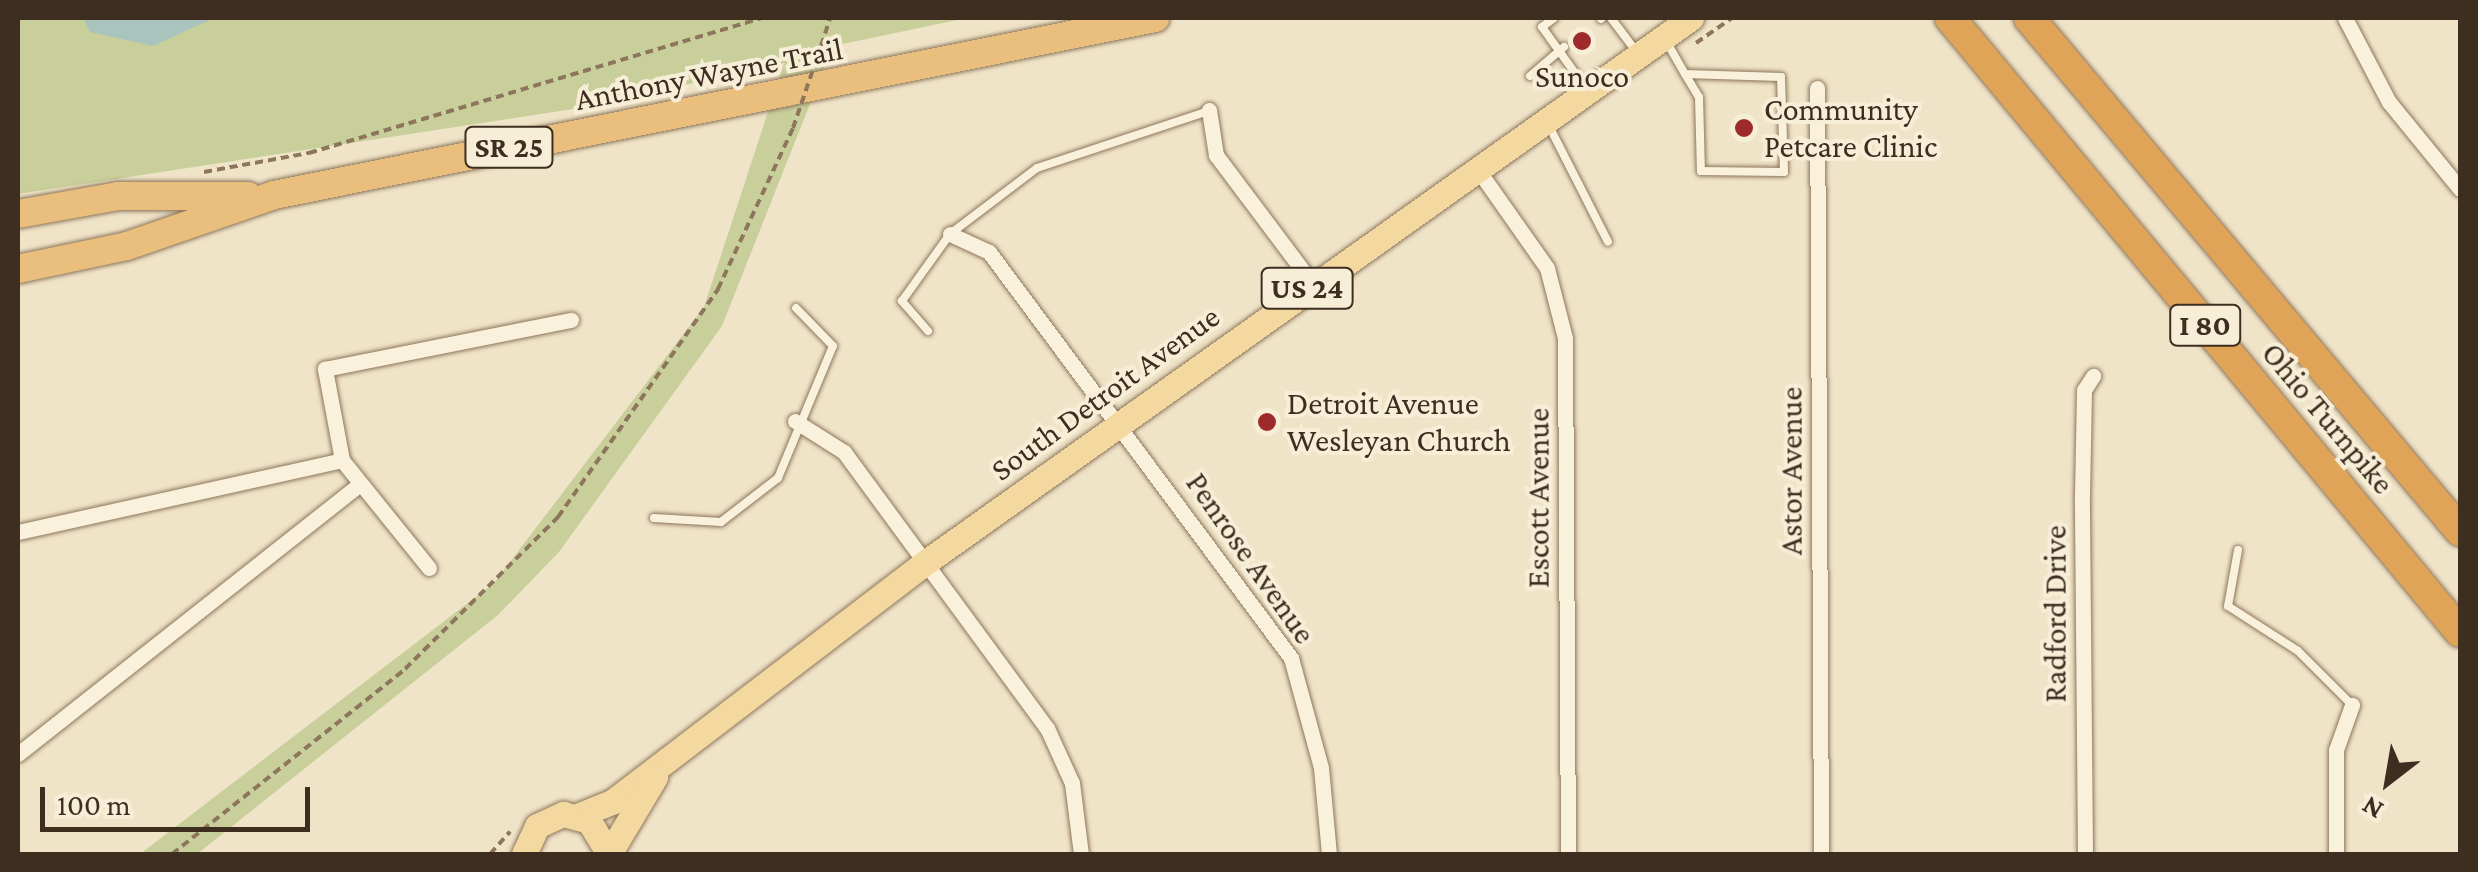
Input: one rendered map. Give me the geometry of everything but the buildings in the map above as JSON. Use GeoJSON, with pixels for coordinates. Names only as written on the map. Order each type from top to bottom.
{"type":"FeatureCollection","features":[{"type":"Feature","properties":{"kind":"highway","name":"Anthony Wayne Trail"},"geometry":{"type":"LineString","coordinates":[[18,269],[127,246],[274,196],[1155,18]]}},
{"type":"Feature","properties":{"kind":"highway","name":"Ohio Turnpike"},"geometry":{"type":"LineString","coordinates":[[1950,18],[2460,632]]}},
{"type":"Feature","properties":{"kind":"highway","name":"Ohio Turnpike"},"geometry":{"type":"LineString","coordinates":[[2029,18],[2460,531]]}},
{"type":"Feature","properties":{"kind":"highway","name":"Anthony Wayne Trail"},"geometry":{"type":"LineString","coordinates":[[18,214],[118,196],[274,196]]}},
{"type":"Feature","properties":{"kind":"main road","name":"South Detroit Avenue"},"geometry":{"type":"LineString","coordinates":[[521,853],[549,818],[577,816],[664,764],[926,562],[1476,167],[1691,18]]}},
{"type":"Feature","properties":{"kind":"main road","name":"South Detroit Avenue"},"geometry":{"type":"LineString","coordinates":[[609,854],[664,764]]}},
{"type":"Feature","properties":{"kind":"main road","name":"South Detroit Avenue"},"geometry":{"type":"LineString","coordinates":[[577,816],[600,830],[609,854]]}},
{"type":"Feature","properties":{"kind":"street"},"geometry":{"type":"LineString","coordinates":[[2345,18],[2389,102],[2460,189]]}},
{"type":"Feature","properties":{"kind":"street","name":"Astor Avenue"},"geometry":{"type":"LineString","coordinates":[[1818,88],[1821,854]]}},
{"type":"Feature","properties":{"kind":"street"},"geometry":{"type":"LineString","coordinates":[[1209,110],[1216,155],[1313,284]]}},
{"type":"Feature","properties":{"kind":"street","name":"Escott Avenue"},"geometry":{"type":"LineString","coordinates":[[1476,167],[1548,268],[1565,338],[1568,854]]}},
{"type":"Feature","properties":{"kind":"street","name":"Penrose Avenue"},"geometry":{"type":"LineString","coordinates":[[950,234],[989,252],[1120,422],[1291,658],[1321,768],[1329,854]]}},
{"type":"Feature","properties":{"kind":"street"},"geometry":{"type":"LineString","coordinates":[[429,568],[357,486],[342,460],[326,369],[572,320]]}},
{"type":"Feature","properties":{"kind":"street","name":"Radford Drive"},"geometry":{"type":"LineString","coordinates":[[2084,854],[2082,478],[2084,390],[2093,376]]}},
{"type":"Feature","properties":{"kind":"street"},"geometry":{"type":"LineString","coordinates":[[795,421],[844,452],[1059,750],[1081,854]]}},
{"type":"Feature","properties":{"kind":"street"},"geometry":{"type":"LineString","coordinates":[[18,532],[342,460]]}},
{"type":"Feature","properties":{"kind":"street"},"geometry":{"type":"LineString","coordinates":[[18,754],[357,486]]}},
{"type":"Feature","properties":{"kind":"street"},"geometry":{"type":"LineString","coordinates":[[2336,854],[2336,750],[2352,706]]}},
{"type":"Feature","properties":{"kind":"lane"},"geometry":{"type":"LineString","coordinates":[[1554,18],[1542,27],[1562,48],[1588,90]]}},
{"type":"Feature","properties":{"kind":"lane"},"geometry":{"type":"LineString","coordinates":[[1612,24],[1639,56]]}},
{"type":"Feature","properties":{"kind":"lane"},"geometry":{"type":"LineString","coordinates":[[1664,38],[1685,74],[1699,97],[1701,171],[1784,172],[1781,77],[1685,74]]}},
{"type":"Feature","properties":{"kind":"lane"},"geometry":{"type":"LineString","coordinates":[[1530,76],[1562,48]]}},
{"type":"Feature","properties":{"kind":"lane"},"geometry":{"type":"LineString","coordinates":[[928,331],[902,301],[950,234],[1038,168],[1209,110]]}},
{"type":"Feature","properties":{"kind":"lane"},"geometry":{"type":"LineString","coordinates":[[1546,120],[1608,242]]}},
{"type":"Feature","properties":{"kind":"lane"},"geometry":{"type":"LineString","coordinates":[[654,518],[708,525],[759,497],[786,464],[795,421],[833,346],[796,308]]}},
{"type":"Feature","properties":{"kind":"lane"},"geometry":{"type":"LineString","coordinates":[[2238,550],[2228,606],[2298,651],[2352,706]]}},
{"type":"Feature","properties":{"kind":"path"},"geometry":{"type":"LineString","coordinates":[[184,176],[309,153],[762,18]]}},
{"type":"Feature","properties":{"kind":"path"},"geometry":{"type":"LineString","coordinates":[[172,854],[405,669],[558,517],[700,318],[793,128],[830,18]]}},
{"type":"Feature","properties":{"kind":"path"},"geometry":{"type":"LineString","coordinates":[[1698,44],[1732,18]]}},
{"type":"Feature","properties":{"kind":"green space"},"geometry":{"type":"Polygon","coordinates":[[[18,18],[967,18],[833,46],[722,326],[559,552],[498,615],[197,854],[140,854],[494,583],[704,307],[784,63],[586,107],[18,194],[18,18]]]}},
{"type":"Feature","properties":{"kind":"water"},"geometry":{"type":"Polygon","coordinates":[[[83,18],[214,18],[153,46],[90,32],[83,18]]]}},
{"type":"Feature","properties":{"kind":"place","name":"Sunoco"},"geometry":{"type":"Point","coordinates":[1582,41]}},
{"type":"Feature","properties":{"kind":"place","name":"Community Petcare Clinic"},"geometry":{"type":"Point","coordinates":[1744,128]}},
{"type":"Feature","properties":{"kind":"place","name":"Detroit Avenue Wesleyan Church"},"geometry":{"type":"Point","coordinates":[1267,422]}}]}
